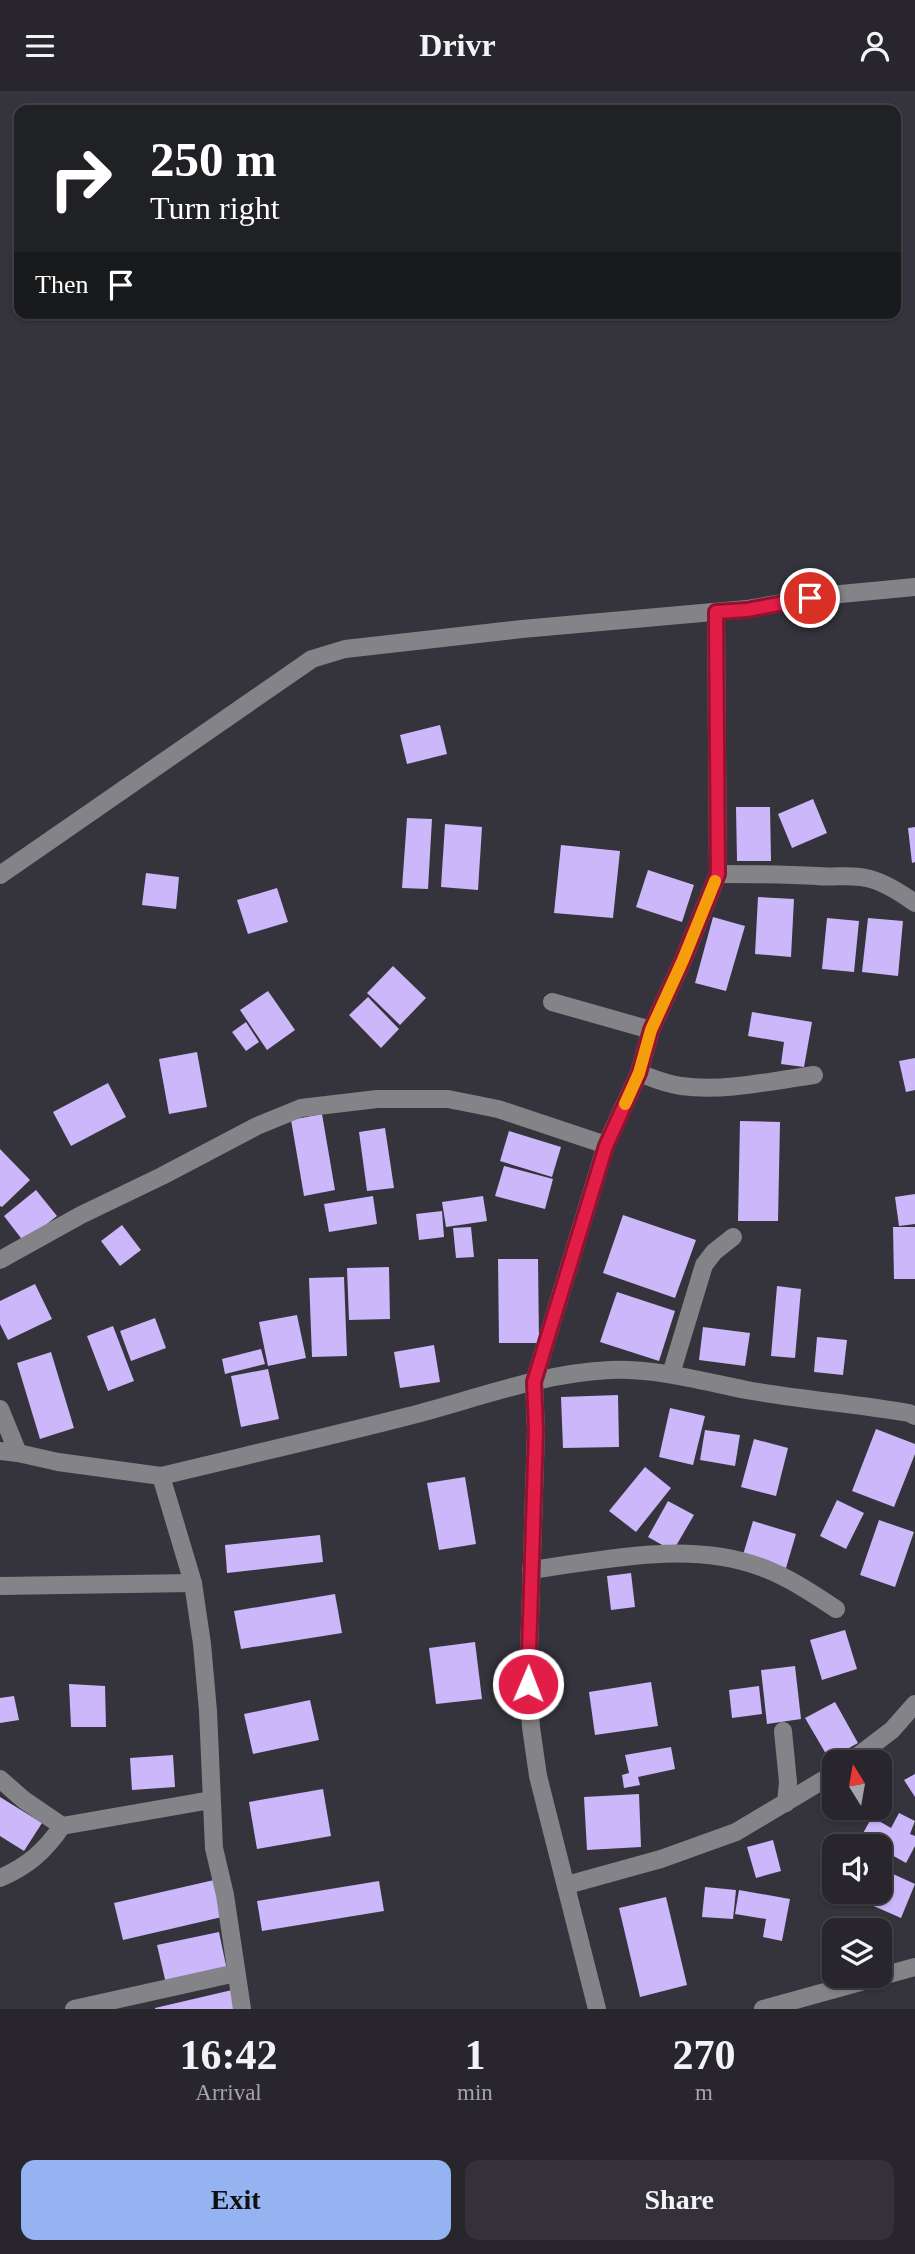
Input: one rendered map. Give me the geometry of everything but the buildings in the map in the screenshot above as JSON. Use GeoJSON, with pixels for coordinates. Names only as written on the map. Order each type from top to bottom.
{"type":"FeatureCollection","features":[{"type":"Feature","properties":{"kind":"street"},"geometry":{"type":"LineString","coordinates":[[0,875],[233,712],[312,659],[326,653],[365,646],[522,629],[747,610],[830,596],[915,587]]}},
{"type":"Feature","properties":{"kind":"street"},"geometry":{"type":"LineString","coordinates":[[597,2009],[538,1776],[531,1727],[528,1684],[536,1430],[534,1382],[606,1146],[639,1073],[651,1030],[718,874],[716,612]]}},
{"type":"Feature","properties":{"kind":"street"},"geometry":{"type":"LineString","coordinates":[[718,874],[803,874],[819,877],[842,875],[869,878],[915,903]]}},
{"type":"Feature","properties":{"kind":"street"},"geometry":{"type":"LineString","coordinates":[[552,1002],[651,1030]]}},
{"type":"Feature","properties":{"kind":"street"},"geometry":{"type":"LineString","coordinates":[[639,1073],[662,1082],[698,1087],[735,1086],[814,1075]]}},
{"type":"Feature","properties":{"kind":"street"},"geometry":{"type":"LineString","coordinates":[[0,1260],[81,1215],[257,1126],[301,1108],[377,1099],[449,1099],[498,1109],[606,1146]]}},
{"type":"Feature","properties":{"kind":"street"},"geometry":{"type":"LineString","coordinates":[[671,1374],[704,1265],[714,1252],[733,1237]]}},
{"type":"Feature","properties":{"kind":"street"},"geometry":{"type":"LineString","coordinates":[[0,1409],[9,1452],[58,1462],[161,1476],[409,1416],[534,1382],[607,1370],[671,1374],[752,1391],[858,1404],[915,1416]]}},
{"type":"Feature","properties":{"kind":"street"},"geometry":{"type":"LineString","coordinates":[[161,1476],[193,1583],[208,1711],[214,1848],[225,1895],[242,2009]]}},
{"type":"Feature","properties":{"kind":"street"},"geometry":{"type":"LineString","coordinates":[[531,1570],[649,1555],[712,1556],[739,1560],[787,1578],[836,1609]]}},
{"type":"Feature","properties":{"kind":"street"},"geometry":{"type":"LineString","coordinates":[[0,1586],[193,1583]]}},
{"type":"Feature","properties":{"kind":"street"},"geometry":{"type":"LineString","coordinates":[[866,1750],[892,1730],[915,1704]]}},
{"type":"Feature","properties":{"kind":"street"},"geometry":{"type":"LineString","coordinates":[[783,1731],[788,1781],[786,1803]]}},
{"type":"Feature","properties":{"kind":"street"},"geometry":{"type":"LineString","coordinates":[[0,1779],[24,1800],[62,1826],[211,1800]]}},
{"type":"Feature","properties":{"kind":"street"},"geometry":{"type":"LineString","coordinates":[[567,1885],[713,1842],[745,1827],[822,1781]]}},
{"type":"Feature","properties":{"kind":"street"},"geometry":{"type":"LineString","coordinates":[[0,1878],[36,1858],[62,1826]]}},
{"type":"Feature","properties":{"kind":"street"},"geometry":{"type":"LineString","coordinates":[[763,2009],[915,1968]]}},
{"type":"Feature","properties":{"kind":"street"},"geometry":{"type":"LineString","coordinates":[[74,2009],[236,1973]]}},
{"type":"Feature","properties":{"kind":"slow traffic"},"geometry":{"type":"LineString","coordinates":[[625,1104],[639,1073],[651,1030],[715,881]]}},
{"type":"Feature","properties":{"kind":"route"},"geometry":{"type":"LineString","coordinates":[[528,1684],[536,1430],[534,1382],[606,1146],[639,1073],[651,1030],[718,874],[716,612],[747,610],[810,598]]}}]}
